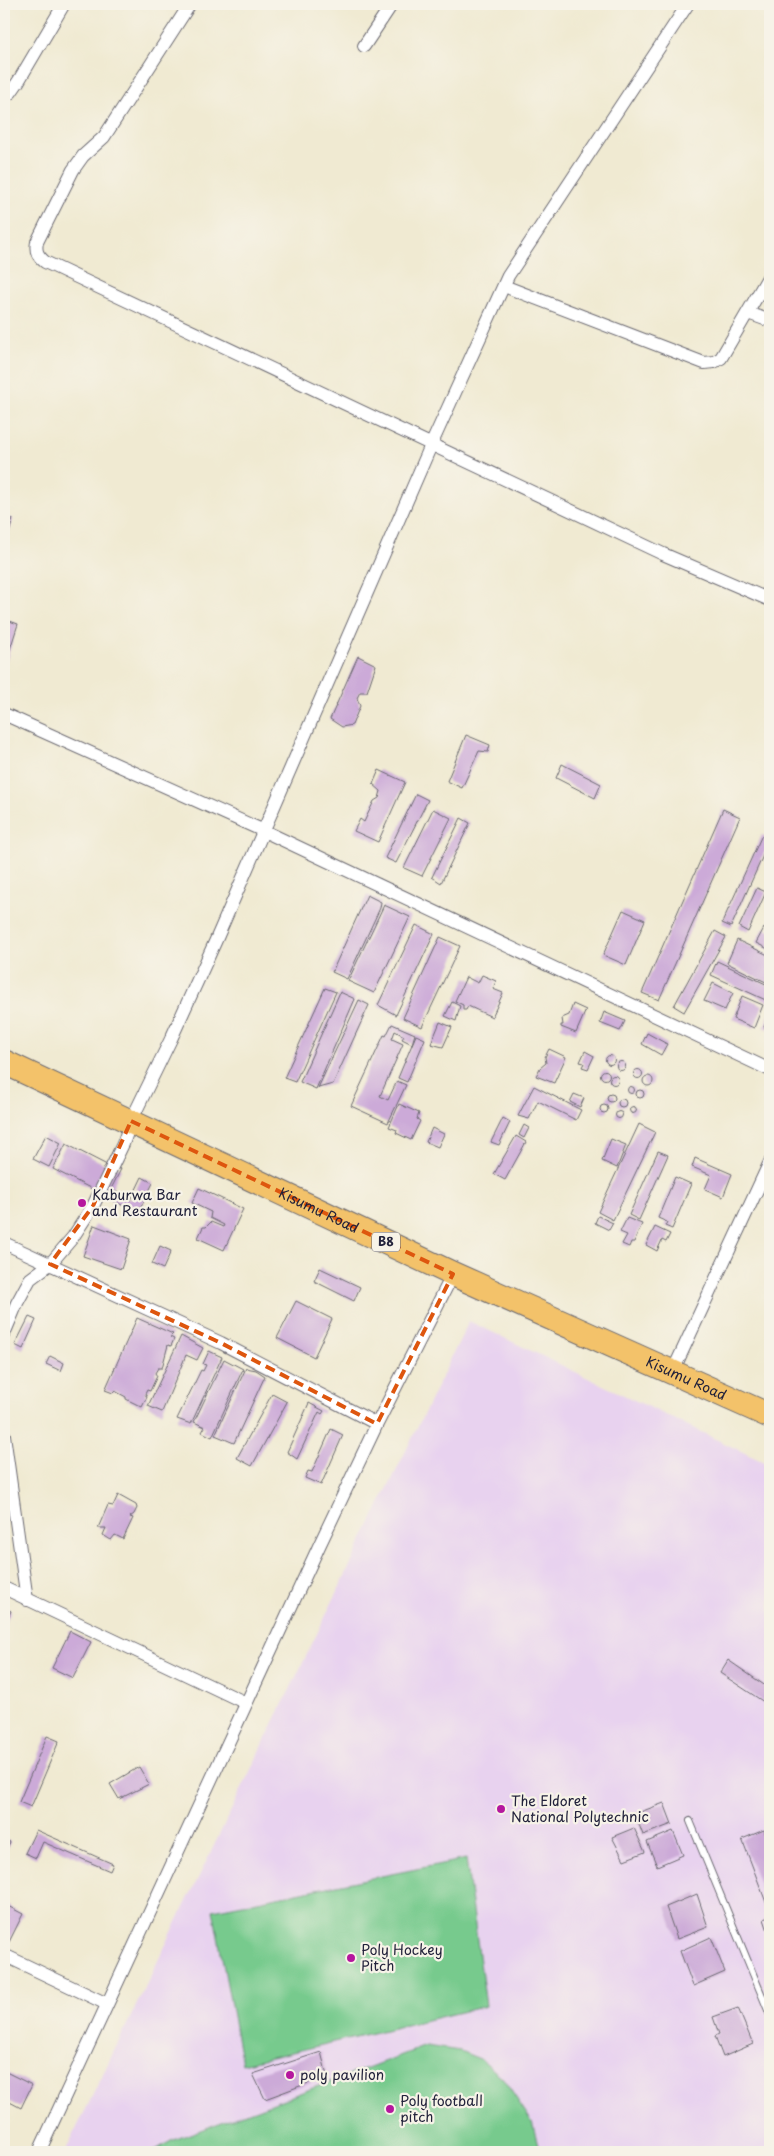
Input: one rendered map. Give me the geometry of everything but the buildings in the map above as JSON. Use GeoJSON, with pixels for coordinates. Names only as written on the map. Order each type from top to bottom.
{"type":"FeatureCollection","features":[{"type":"Feature","properties":{"kind":"highway","name":"Kisumu Road"},"geometry":{"type":"LineString","coordinates":[[4,1062],[453,1274],[770,1416]]}},
{"type":"Feature","properties":{"kind":"street"},"geometry":{"type":"LineString","coordinates":[[4,97],[11,92],[18,82],[64,4]]}},
{"type":"Feature","properties":{"kind":"street"},"geometry":{"type":"LineString","coordinates":[[190,4],[104,137],[83,156],[73,170],[37,242],[38,256],[45,262],[210,341],[432,443],[663,554],[770,600]]}},
{"type":"Feature","properties":{"kind":"street"},"geometry":{"type":"LineString","coordinates":[[364,46],[392,4]]}},
{"type":"Feature","properties":{"kind":"street"},"geometry":{"type":"LineString","coordinates":[[4,1334],[30,1279],[50,1264],[73,1238],[93,1206],[123,1144],[131,1121],[171,1039],[264,831],[432,443],[504,286],[688,4]]}},
{"type":"Feature","properties":{"kind":"street"},"geometry":{"type":"LineString","coordinates":[[504,286],[704,363],[714,362],[720,358],[770,274]]}},
{"type":"Feature","properties":{"kind":"street"},"geometry":{"type":"LineString","coordinates":[[748,313],[770,321]]}},
{"type":"Feature","properties":{"kind":"street"},"geometry":{"type":"LineString","coordinates":[[4,714],[264,831],[770,1070]]}},
{"type":"Feature","properties":{"kind":"street"},"geometry":{"type":"LineString","coordinates":[[673,1371],[770,1162]]}},
{"type":"Feature","properties":{"kind":"street"},"geometry":{"type":"LineString","coordinates":[[4,1243],[221,1343],[377,1424]]}},
{"type":"Feature","properties":{"kind":"street"},"geometry":{"type":"LineString","coordinates":[[39,2152],[246,1702],[377,1424],[453,1274]]}},
{"type":"Feature","properties":{"kind":"street"},"geometry":{"type":"LineString","coordinates":[[4,1435],[28,1600]]}},
{"type":"Feature","properties":{"kind":"street"},"geometry":{"type":"LineString","coordinates":[[4,1588],[246,1702]]}},
{"type":"Feature","properties":{"kind":"street"},"geometry":{"type":"LineString","coordinates":[[4,1955],[107,2004]]}},
{"type":"Feature","properties":{"kind":"lane"},"geometry":{"type":"LineString","coordinates":[[690,1821],[770,2015]]}},
{"type":"Feature","properties":{"kind":"highlighted area"},"geometry":{"type":"Polygon","coordinates":[[[131,1121],[453,1274],[377,1424],[221,1343],[50,1264],[93,1206],[131,1121]]]}},
{"type":"Feature","properties":{"kind":"shaded area","name":"The Eldoret National Polytechnic"},"geometry":{"type":"Polygon","coordinates":[[[469,1321],[770,1465],[770,2152],[65,2152],[469,1321]]]}},
{"type":"Feature","properties":{"kind":"green space","name":"Poly Hockey Pitch"},"geometry":{"type":"Polygon","coordinates":[[[466,1859],[486,2006],[242,2064],[213,1910],[466,1859]]]}},
{"type":"Feature","properties":{"kind":"green space","name":"Poly football pitch"},"geometry":{"type":"Polygon","coordinates":[[[426,2046],[460,2051],[480,2059],[502,2077],[532,2122],[540,2152],[152,2152],[171,2141],[426,2046]]]}},
{"type":"Feature","properties":{"kind":"place","name":"Kaburwa Bar and Restaurant"},"geometry":{"type":"Point","coordinates":[82,1203]}},
{"type":"Feature","properties":{"kind":"place","name":"The Eldoret National Polytechnic"},"geometry":{"type":"Point","coordinates":[501,1809]}},
{"type":"Feature","properties":{"kind":"place","name":"Poly Hockey Pitch"},"geometry":{"type":"Point","coordinates":[351,1958]}},
{"type":"Feature","properties":{"kind":"place","name":"poly pavilion"},"geometry":{"type":"Point","coordinates":[290,2075]}},
{"type":"Feature","properties":{"kind":"place","name":"Poly football pitch"},"geometry":{"type":"Point","coordinates":[390,2109]}}]}
